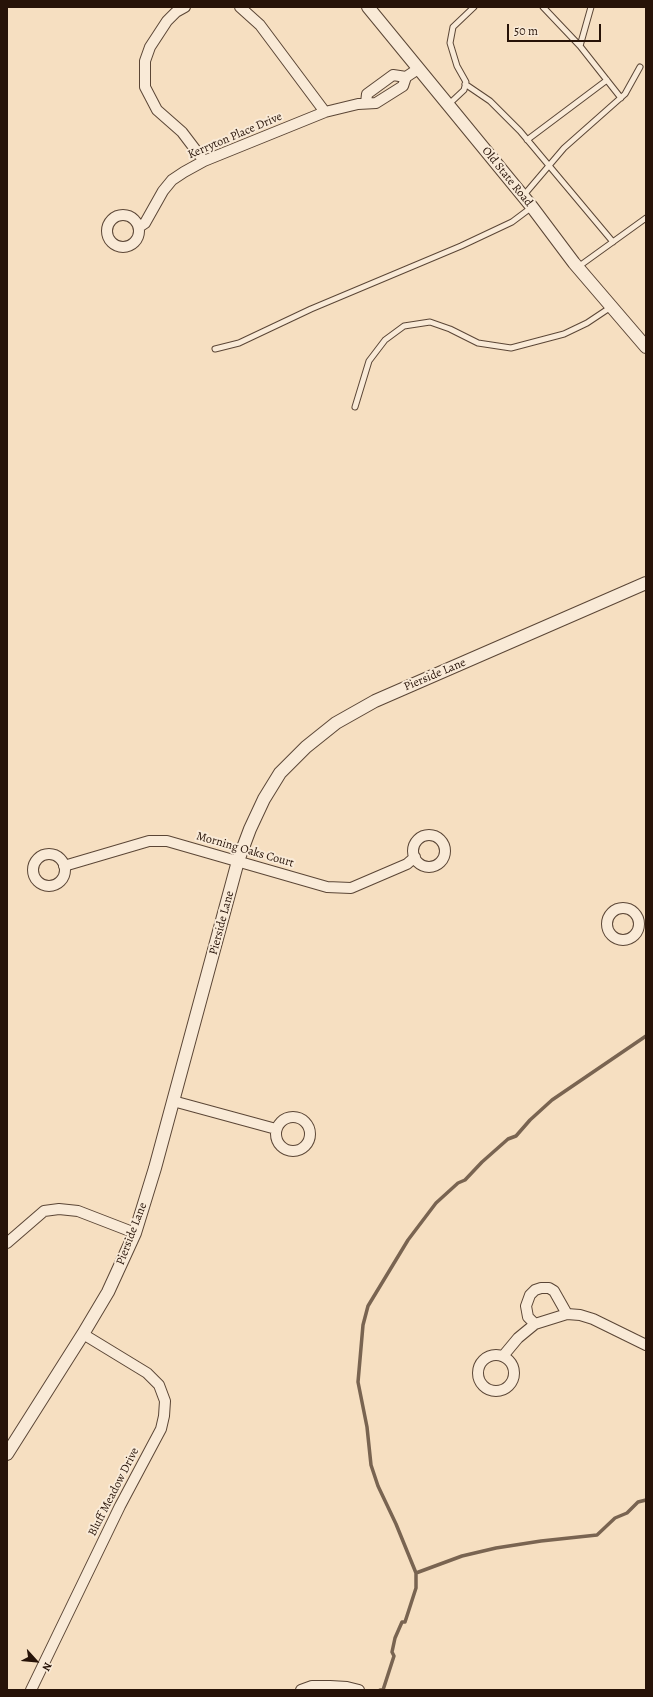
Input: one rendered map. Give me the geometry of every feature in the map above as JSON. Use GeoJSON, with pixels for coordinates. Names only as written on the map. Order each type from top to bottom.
{"type":"FeatureCollection","features":[{"type":"Feature","properties":{"kind":"street"},"geometry":{"type":"LineString","coordinates":[[185,7],[176,12],[167,21],[150,47],[145,62],[145,87],[157,110],[182,132],[204,161]]}},
{"type":"Feature","properties":{"kind":"street"},"geometry":{"type":"LineString","coordinates":[[240,7],[260,25],[325,112]]}},
{"type":"Feature","properties":{"kind":"street","name":"Old State Road"},"geometry":{"type":"LineString","coordinates":[[368,7],[532,207],[578,267],[611,307],[642,340]]}},
{"type":"Feature","properties":{"kind":"street","name":"Kerryton Place Drive"},"geometry":{"type":"LineString","coordinates":[[139,228],[145,224],[163,190],[172,180],[204,161],[325,112],[366,103],[376,103],[403,86],[406,77],[418,68]]}},
{"type":"Feature","properties":{"kind":"street"},"geometry":{"type":"LineString","coordinates":[[366,103],[367,94],[393,75],[406,77]]}},
{"type":"Feature","properties":{"kind":"street","name":"Pierside Lane"},"geometry":{"type":"LineString","coordinates":[[7,1454],[108,1292],[135,1233],[155,1168],[238,862],[250,829],[264,799],[280,773],[306,747],[336,723],[375,701],[646,583]]}},
{"type":"Feature","properties":{"kind":"street","name":"Morning Oaks Court"},"geometry":{"type":"LineString","coordinates":[[64,866],[149,841],[167,840],[327,888],[351,888],[407,864],[415,858]]}},
{"type":"Feature","properties":{"kind":"street"},"geometry":{"type":"LineString","coordinates":[[173,1101],[276,1129]]}},
{"type":"Feature","properties":{"kind":"street"},"geometry":{"type":"LineString","coordinates":[[7,1243],[44,1211],[59,1209],[78,1211],[135,1233]]}},
{"type":"Feature","properties":{"kind":"street"},"geometry":{"type":"LineString","coordinates":[[535,1324],[528,1317],[526,1306],[530,1295],[540,1288],[549,1288],[554,1291],[567,1314]]}},
{"type":"Feature","properties":{"kind":"street"},"geometry":{"type":"LineString","coordinates":[[503,1356],[518,1338],[535,1324],[567,1314],[580,1315],[593,1319],[646,1345]]}},
{"type":"Feature","properties":{"kind":"street","name":"Bluff Meadow Drive"},"geometry":{"type":"LineString","coordinates":[[31,1690],[120,1506],[161,1429],[164,1416],[165,1401],[159,1385],[147,1373],[83,1334]]}},
{"type":"Feature","properties":{"kind":"street"},"geometry":{"type":"LineString","coordinates":[[301,1690],[312,1686],[347,1686],[359,1690]]}},
{"type":"Feature","properties":{"kind":"lane"},"geometry":{"type":"LineString","coordinates":[[474,7],[453,27],[450,43],[457,66],[466,84],[490,101],[520,131],[613,242]]}},
{"type":"Feature","properties":{"kind":"lane"},"geometry":{"type":"LineString","coordinates":[[543,7],[580,46],[621,98]]}},
{"type":"Feature","properties":{"kind":"lane"},"geometry":{"type":"LineString","coordinates":[[580,46],[591,7]]}},
{"type":"Feature","properties":{"kind":"lane"},"geometry":{"type":"LineString","coordinates":[[523,197],[564,148],[625,94],[640,67]]}},
{"type":"Feature","properties":{"kind":"lane"},"geometry":{"type":"LineString","coordinates":[[527,140],[607,80]]}},
{"type":"Feature","properties":{"kind":"lane"},"geometry":{"type":"LineString","coordinates":[[448,105],[464,90],[466,84]]}},
{"type":"Feature","properties":{"kind":"lane"},"geometry":{"type":"LineString","coordinates":[[215,349],[239,343],[311,309],[461,246],[512,222],[532,207]]}},
{"type":"Feature","properties":{"kind":"lane"},"geometry":{"type":"LineString","coordinates":[[578,267],[646,218]]}},
{"type":"Feature","properties":{"kind":"lane"},"geometry":{"type":"LineString","coordinates":[[355,407],[369,361],[385,340],[404,326],[430,322],[450,329],[478,343],[511,348],[564,334],[588,323],[611,307]]}},
{"type":"Feature","properties":{"kind":"waterway"},"geometry":{"type":"LineString","coordinates":[[380,1690],[383,1690],[394,1656],[392,1652],[395,1638],[402,1622],[405,1622],[416,1588],[416,1573],[396,1524],[378,1486],[371,1465],[367,1427],[358,1382],[363,1325],[368,1306],[408,1240],[436,1203],[458,1183],[465,1180],[482,1162],[508,1139],[516,1136],[530,1120],[552,1100],[646,1036]]}},
{"type":"Feature","properties":{"kind":"waterway"},"geometry":{"type":"LineString","coordinates":[[416,1573],[462,1556],[496,1548],[597,1535],[615,1518],[627,1513],[638,1502],[646,1500]]}}]}
